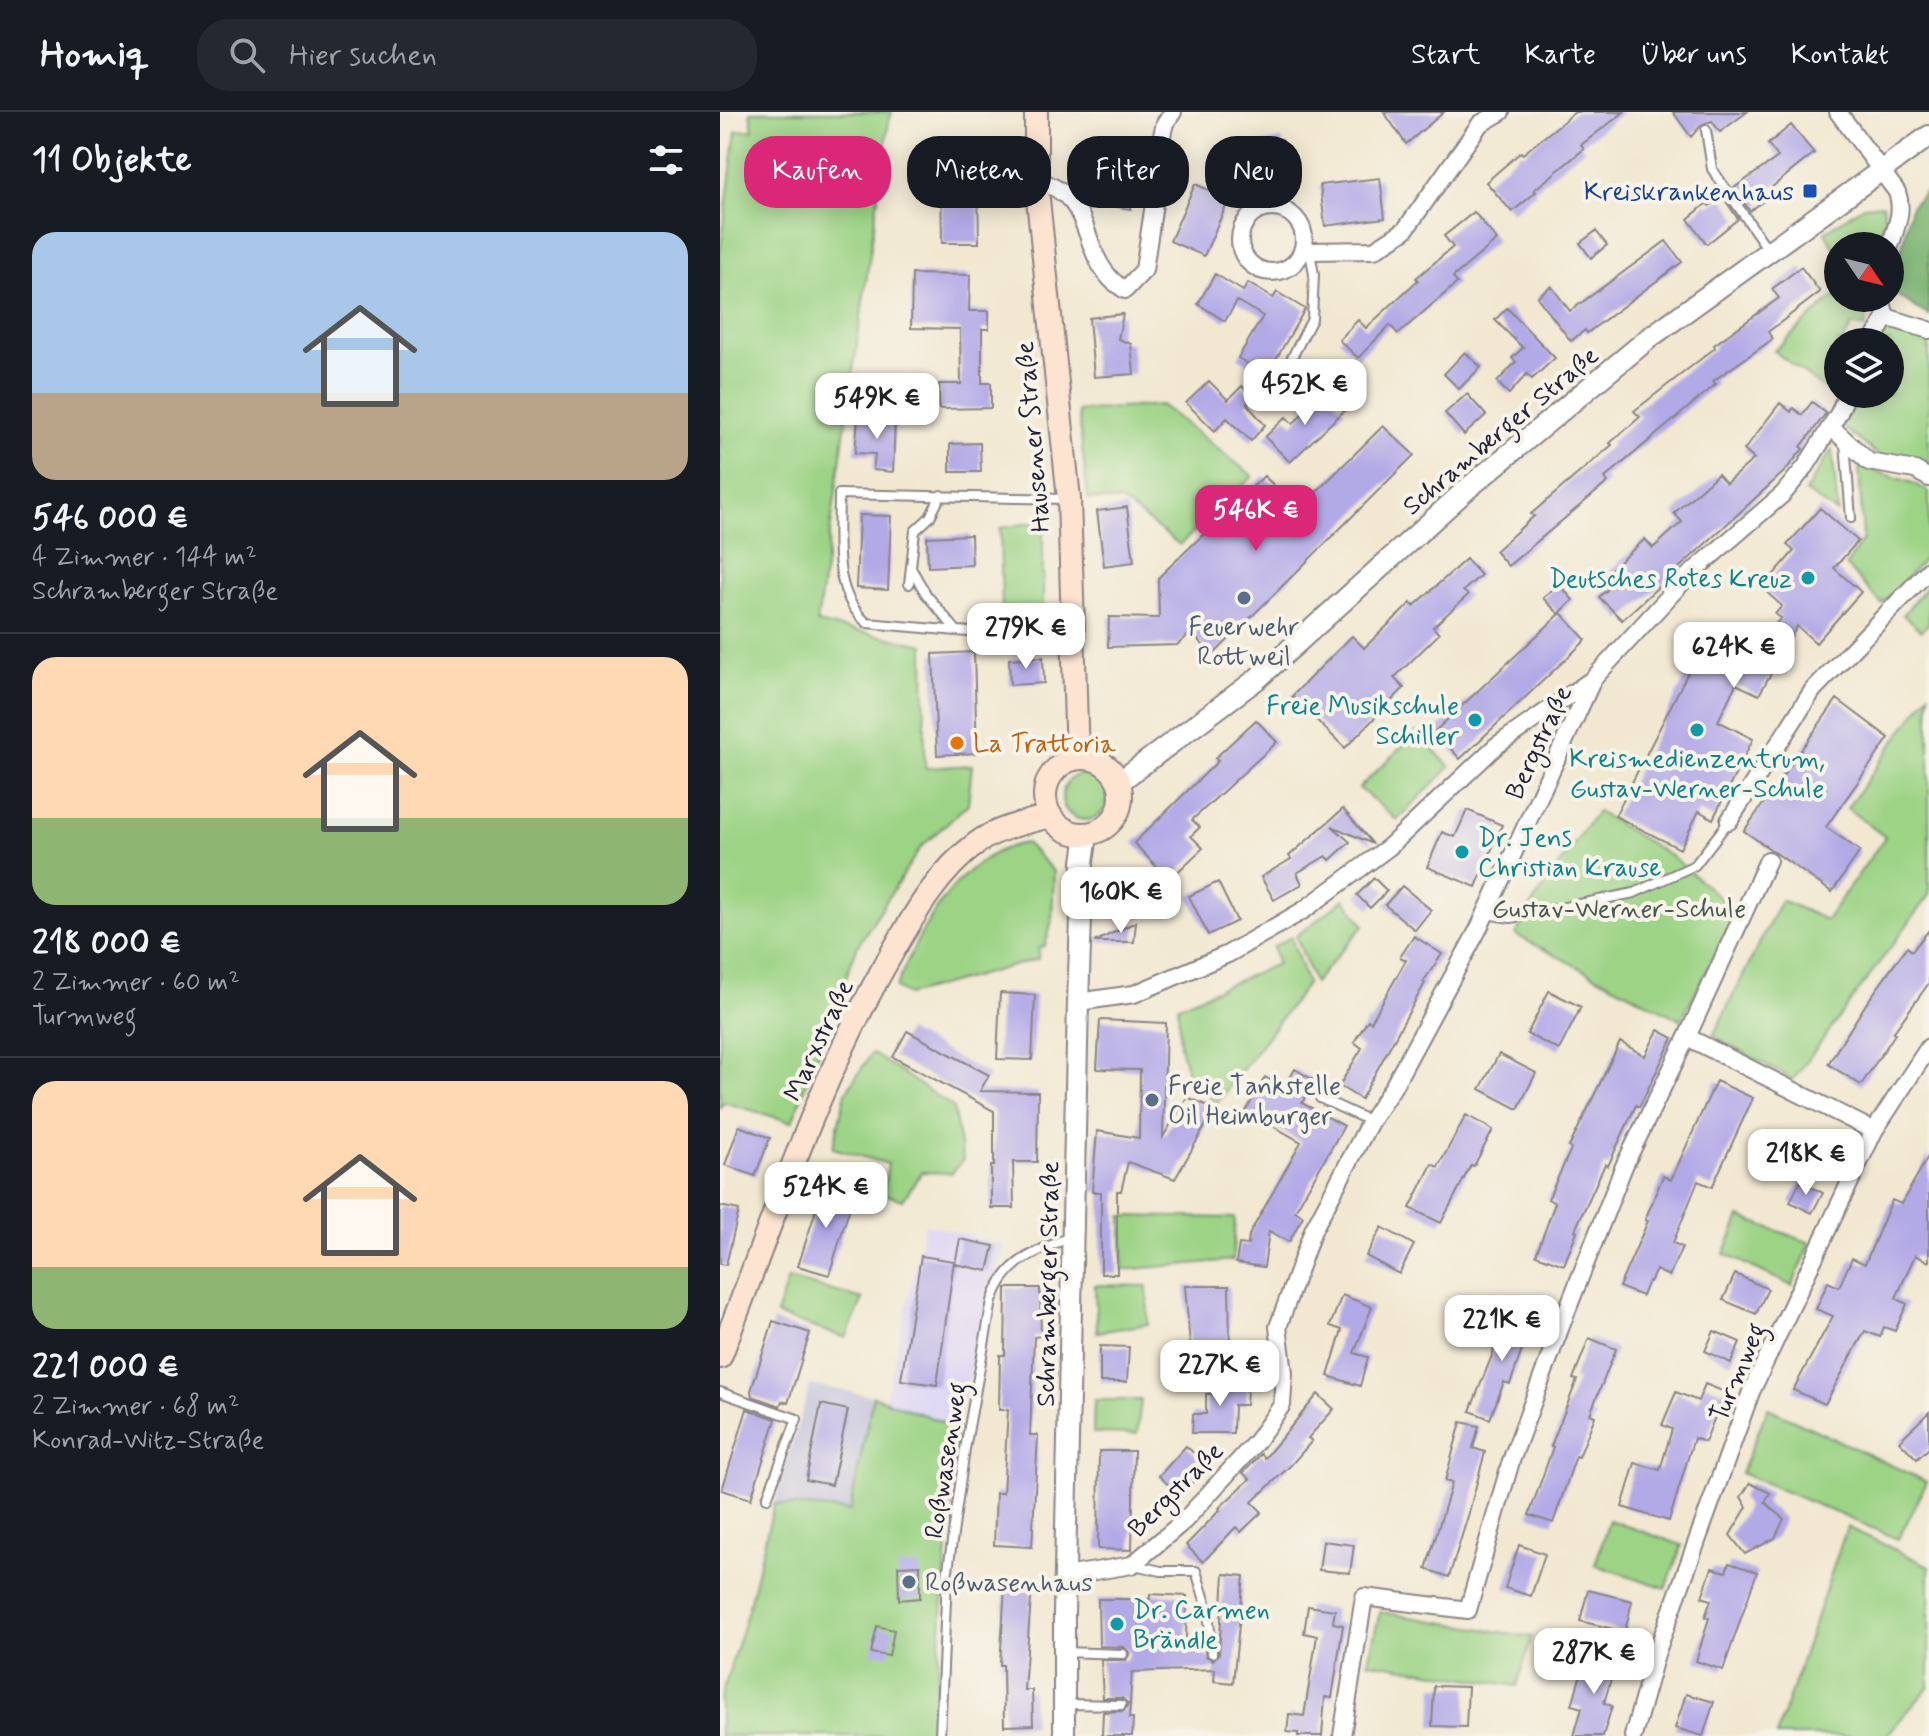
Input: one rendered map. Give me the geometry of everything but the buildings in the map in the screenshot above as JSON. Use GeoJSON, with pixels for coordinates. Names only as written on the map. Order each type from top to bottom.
{"type":"FeatureCollection","features":[{"type":"Feature","properties":{"kind":"main road","name":"Hausener Straße"},"geometry":{"type":"LineString","coordinates":[[1036,112],[1036,136]]}},
{"type":"Feature","properties":{"kind":"main road","name":"Hausener Straße"},"geometry":{"type":"LineString","coordinates":[[1039,208],[1069,499],[1077,758]]}},
{"type":"Feature","properties":{"kind":"main road"},"geometry":{"type":"LineString","coordinates":[[1077,758],[1102,762],[1113,771],[1119,782],[1122,793],[1116,816],[1109,825],[1087,834],[1067,830],[1046,807],[1046,785],[1058,767],[1077,758]]}},
{"type":"Feature","properties":{"kind":"main road","name":"Marxstraße"},"geometry":{"type":"LineString","coordinates":[[720,1357],[830,1071],[872,986],[925,897],[951,866],[979,841],[1051,816]]}},
{"type":"Feature","properties":{"kind":"street"},"geometry":{"type":"LineString","coordinates":[[1051,184],[1080,213],[1102,266],[1110,279],[1125,290],[1144,270],[1158,152],[1165,123],[1173,112]]}},
{"type":"Feature","properties":{"kind":"street"},"geometry":{"type":"LineString","coordinates":[[1307,250],[1303,228],[1298,220],[1281,209],[1272,207],[1253,214],[1242,229],[1241,249],[1245,258],[1262,271],[1272,272],[1292,266],[1307,250],[1374,250],[1405,230],[1475,118],[1501,112]]}},
{"type":"Feature","properties":{"kind":"street"},"geometry":{"type":"LineString","coordinates":[[1838,112],[1897,192],[1901,204],[1895,232]]}},
{"type":"Feature","properties":{"kind":"street","name":"Schramberger Straße"},"geometry":{"type":"LineString","coordinates":[[1119,782],[1250,685],[1467,489],[1649,338],[1929,136]]}},
{"type":"Feature","properties":{"kind":"street"},"geometry":{"type":"LineString","coordinates":[[1880,328],[1886,317],[1885,312]]}},
{"type":"Feature","properties":{"kind":"street"},"geometry":{"type":"LineString","coordinates":[[1886,317],[1929,330]]}},
{"type":"Feature","properties":{"kind":"street"},"geometry":{"type":"LineString","coordinates":[[1078,1002],[1134,994],[1228,954],[1304,910],[1389,847],[1496,746],[1593,679],[1688,576],[1783,494],[1806,466],[1840,408]]}},
{"type":"Feature","properties":{"kind":"street"},"geometry":{"type":"LineString","coordinates":[[1831,427],[1869,462],[1915,470],[1929,478]]}},
{"type":"Feature","properties":{"kind":"street"},"geometry":{"type":"LineString","coordinates":[[1729,821],[1813,690],[1929,570]]}},
{"type":"Feature","properties":{"kind":"street","name":"Bergstraße"},"geometry":{"type":"LineString","coordinates":[[1065,1576],[1132,1565],[1184,1521],[1256,1442],[1282,1405],[1284,1373],[1278,1327],[1313,1230],[1486,914],[1593,679]]}},
{"type":"Feature","properties":{"kind":"street","name":"Schramberger Straße"},"geometry":{"type":"LineString","coordinates":[[1064,1736],[1078,1002],[1083,862],[1087,834]]}},
{"type":"Feature","properties":{"kind":"street"},"geometry":{"type":"LineString","coordinates":[[1342,1736],[1364,1597],[1468,1610],[1511,1461],[1624,1166],[1768,860]]}},
{"type":"Feature","properties":{"kind":"street"},"geometry":{"type":"LineString","coordinates":[[1687,1037],[1874,1131]]}},
{"type":"Feature","properties":{"kind":"street","name":"Turmweg"},"geometry":{"type":"LineString","coordinates":[[1633,1736],[1656,1654],[1751,1392],[1874,1131],[1929,1047]]}},
{"type":"Feature","properties":{"kind":"lane"},"geometry":{"type":"LineString","coordinates":[[1706,130],[1712,169],[1769,251]]}},
{"type":"Feature","properties":{"kind":"lane"},"geometry":{"type":"LineString","coordinates":[[1274,392],[1312,319],[1314,275],[1307,250]]}},
{"type":"Feature","properties":{"kind":"lane"},"geometry":{"type":"LineString","coordinates":[[1844,439],[1851,518]]}},
{"type":"Feature","properties":{"kind":"lane"},"geometry":{"type":"LineString","coordinates":[[1069,499],[839,494],[839,561],[844,593],[855,613],[867,623],[1072,641]]}},
{"type":"Feature","properties":{"kind":"lane"},"geometry":{"type":"LineString","coordinates":[[909,584],[915,531],[930,517],[941,495]]}},
{"type":"Feature","properties":{"kind":"lane"},"geometry":{"type":"LineString","coordinates":[[911,568],[926,594],[957,631]]}},
{"type":"Feature","properties":{"kind":"lane"},"geometry":{"type":"LineString","coordinates":[[1486,914],[1511,918],[1634,893],[1695,865],[1729,821]]}},
{"type":"Feature","properties":{"kind":"lane"},"geometry":{"type":"LineString","coordinates":[[1320,1098],[1370,1122]]}},
{"type":"Feature","properties":{"kind":"lane","name":"Roßwasenweg"},"geometry":{"type":"LineString","coordinates":[[940,1736],[947,1577],[965,1449],[992,1301],[1008,1269],[1029,1255],[1075,1235]]}},
{"type":"Feature","properties":{"kind":"lane"},"geometry":{"type":"LineString","coordinates":[[720,1392],[797,1419],[767,1498]]}},
{"type":"Feature","properties":{"kind":"lane"},"geometry":{"type":"LineString","coordinates":[[1132,1565],[1161,1571],[1196,1571],[1208,1610],[1212,1653]]}},
{"type":"Feature","properties":{"kind":"lane"},"geometry":{"type":"LineString","coordinates":[[1064,1652],[1123,1654]]}},
{"type":"Feature","properties":{"kind":"lane"},"geometry":{"type":"LineString","coordinates":[[1064,1704],[1121,1705]]}},
{"type":"Feature","properties":{"kind":"shaded area"},"geometry":{"type":"Polygon","coordinates":[[[925,1224],[1004,1245],[956,1427],[885,1400],[925,1224]]]}},
{"type":"Feature","properties":{"kind":"shaded area"},"geometry":{"type":"Polygon","coordinates":[[[810,1385],[873,1396],[850,1511],[774,1504],[810,1385]]]}},
{"type":"Feature","properties":{"kind":"green space"},"geometry":{"type":"Polygon","coordinates":[[[750,112],[892,112],[887,136],[744,136],[744,208],[877,208],[817,623],[924,645],[925,768],[972,765],[968,804],[921,847],[858,945],[792,1122],[723,1102],[720,1109],[720,254],[736,131],[753,130],[750,112]]]}},
{"type":"Feature","properties":{"kind":"green space"},"geometry":{"type":"Polygon","coordinates":[[[1929,188],[1929,316],[1904,300],[1904,238],[1911,206],[1929,188]]]}},
{"type":"Feature","properties":{"kind":"green space"},"geometry":{"type":"Polygon","coordinates":[[[1883,204],[1885,220],[1880,232],[1825,232],[1863,206],[1883,204]]]}},
{"type":"Feature","properties":{"kind":"green space"},"geometry":{"type":"Polygon","coordinates":[[[1824,306],[1824,312],[1868,312],[1865,328],[1852,325],[1850,328],[1824,328],[1824,389],[1774,351],[1824,306]]]}},
{"type":"Feature","properties":{"kind":"green space"},"geometry":{"type":"Polygon","coordinates":[[[1889,322],[1929,335],[1929,468],[1888,463],[1840,425],[1848,408],[1904,408],[1904,328],[1886,328],[1889,322]]]}},
{"type":"Feature","properties":{"kind":"green space"},"geometry":{"type":"Polygon","coordinates":[[[1161,405],[1253,476],[1180,545],[1121,501],[1088,499],[1078,411],[1161,405]]]}},
{"type":"Feature","properties":{"kind":"green space"},"geometry":{"type":"Polygon","coordinates":[[[1832,449],[1838,513],[1805,492],[1832,449]]]}},
{"type":"Feature","properties":{"kind":"green space"},"geometry":{"type":"Polygon","coordinates":[[[1859,466],[1913,483],[1929,492],[1929,554],[1882,604],[1846,566],[1863,539],[1859,466]]]}},
{"type":"Feature","properties":{"kind":"green space"},"geometry":{"type":"Polygon","coordinates":[[[1043,521],[1043,611],[1002,608],[1000,528],[1043,521]]]}},
{"type":"Feature","properties":{"kind":"green space"},"geometry":{"type":"Polygon","coordinates":[[[1929,583],[1929,623],[1921,631],[1903,615],[1929,583]]]}},
{"type":"Feature","properties":{"kind":"green space"},"geometry":{"type":"Polygon","coordinates":[[[1929,694],[1929,895],[1793,1080],[1713,1036],[1781,900],[1826,920],[1885,837],[1847,808],[1929,694]]]}},
{"type":"Feature","properties":{"kind":"green space"},"geometry":{"type":"Polygon","coordinates":[[[1417,732],[1450,767],[1397,820],[1359,788],[1417,732]]]}},
{"type":"Feature","properties":{"kind":"green space"},"geometry":{"type":"Polygon","coordinates":[[[1085,774],[1102,780],[1108,797],[1102,814],[1085,820],[1068,814],[1062,797],[1068,780],[1085,774]]]}},
{"type":"Feature","properties":{"kind":"green space","name":"Gustav-Werner-Schule"},"geometry":{"type":"Polygon","coordinates":[[[1597,811],[1674,858],[1737,913],[1681,1020],[1516,935],[1528,910],[1597,811]]]}},
{"type":"Feature","properties":{"kind":"green space"},"geometry":{"type":"Polygon","coordinates":[[[1026,843],[1054,872],[1052,920],[1045,946],[1039,948],[1038,959],[908,995],[896,988],[930,919],[962,878],[1002,850],[1026,843]]]}},
{"type":"Feature","properties":{"kind":"green space"},"geometry":{"type":"Polygon","coordinates":[[[1345,899],[1364,925],[1314,983],[1296,936],[1345,899]]]}},
{"type":"Feature","properties":{"kind":"green space"},"geometry":{"type":"Polygon","coordinates":[[[1291,937],[1307,984],[1217,1103],[1189,1081],[1180,1046],[1178,1006],[1277,964],[1273,947],[1291,937]]]}},
{"type":"Feature","properties":{"kind":"green space"},"geometry":{"type":"Polygon","coordinates":[[[872,1053],[953,1107],[963,1160],[952,1173],[922,1172],[903,1200],[883,1194],[888,1164],[833,1148],[846,1092],[872,1053]]]}},
{"type":"Feature","properties":{"kind":"green space"},"geometry":{"type":"Polygon","coordinates":[[[1122,1216],[1235,1218],[1233,1260],[1123,1270],[1122,1216]]]}},
{"type":"Feature","properties":{"kind":"green space"},"geometry":{"type":"Polygon","coordinates":[[[1740,1217],[1811,1243],[1792,1286],[1724,1254],[1740,1217]]]}},
{"type":"Feature","properties":{"kind":"green space"},"geometry":{"type":"Polygon","coordinates":[[[788,1279],[863,1299],[846,1338],[776,1315],[788,1279]]]}},
{"type":"Feature","properties":{"kind":"green space"},"geometry":{"type":"Polygon","coordinates":[[[1095,1285],[1147,1286],[1148,1324],[1097,1332],[1095,1285]]]}},
{"type":"Feature","properties":{"kind":"green space"},"geometry":{"type":"Polygon","coordinates":[[[873,1396],[956,1427],[933,1736],[720,1736],[720,1701],[747,1613],[774,1504],[850,1511],[873,1396]]]}},
{"type":"Feature","properties":{"kind":"green space"},"geometry":{"type":"Polygon","coordinates":[[[1094,1400],[1141,1400],[1137,1434],[1093,1433],[1094,1400]]]}},
{"type":"Feature","properties":{"kind":"green space"},"geometry":{"type":"Polygon","coordinates":[[[1768,1408],[1927,1482],[1898,1539],[1741,1473],[1768,1408]]]}},
{"type":"Feature","properties":{"kind":"green space"},"geometry":{"type":"Polygon","coordinates":[[[1609,1520],[1682,1545],[1666,1588],[1595,1565],[1609,1520]]]}},
{"type":"Feature","properties":{"kind":"green space"},"geometry":{"type":"Polygon","coordinates":[[[1847,1527],[1929,1566],[1929,1687],[1886,1736],[1776,1736],[1847,1527]]]}},
{"type":"Feature","properties":{"kind":"green space"},"geometry":{"type":"Polygon","coordinates":[[[1380,1612],[1532,1637],[1517,1686],[1368,1662],[1380,1612]]]}},
{"type":"Feature","properties":{"kind":"place","name":"Kreiskrankenhaus"},"geometry":{"type":"Point","coordinates":[1810,191]}},
{"type":"Feature","properties":{"kind":"place","name":"Deutsches Rotes Kreuz"},"geometry":{"type":"Point","coordinates":[1808,578]}},
{"type":"Feature","properties":{"kind":"place","name":"Feuerwehr Rottweil"},"geometry":{"type":"Point","coordinates":[1244,598]}},
{"type":"Feature","properties":{"kind":"place","name":"Freie Musikschule Schiller"},"geometry":{"type":"Point","coordinates":[1475,720]}},
{"type":"Feature","properties":{"kind":"place","name":"Kreismedienzentrum, Gustav-Werner-Schule"},"geometry":{"type":"Point","coordinates":[1697,730]}},
{"type":"Feature","properties":{"kind":"place","name":"La Trattoria"},"geometry":{"type":"Point","coordinates":[957,743]}},
{"type":"Feature","properties":{"kind":"place","name":"Dr. Jens Christian Krause"},"geometry":{"type":"Point","coordinates":[1462,852]}},
{"type":"Feature","properties":{"kind":"place","name":"Freie Tankstelle Oil Heimburger"},"geometry":{"type":"Point","coordinates":[1152,1100]}},
{"type":"Feature","properties":{"kind":"place","name":"Roßwasenhaus"},"geometry":{"type":"Point","coordinates":[909,1582]}},
{"type":"Feature","properties":{"kind":"place","name":"Dr. Carmen Brändle"},"geometry":{"type":"Point","coordinates":[1117,1624]}}]}
